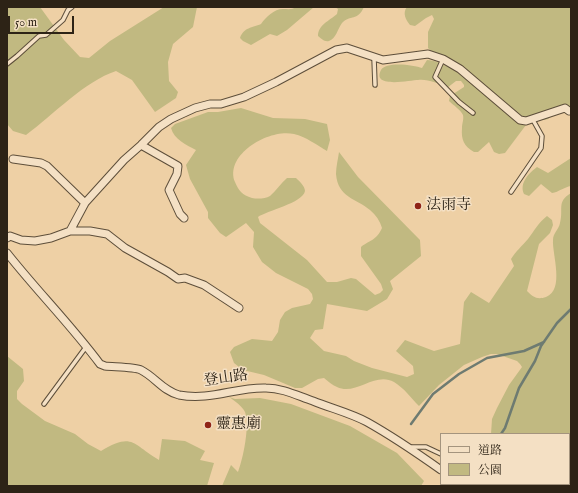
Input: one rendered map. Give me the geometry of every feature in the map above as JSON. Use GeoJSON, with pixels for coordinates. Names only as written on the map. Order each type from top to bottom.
{"type":"FeatureCollection","features":[{"type":"Feature","properties":{"kind":"street"},"geometry":{"type":"LineString","coordinates":[[70,230],[85,204],[124,160],[159,127],[171,118],[195,108],[210,104],[221,104],[244,97],[276,82],[336,50],[347,48],[383,60],[428,54],[443,59],[460,69],[520,120],[533,120],[565,108],[569,111]]}},
{"type":"Feature","properties":{"kind":"street"},"geometry":{"type":"LineString","coordinates":[[141,145],[178,166],[177,174],[169,190],[180,214],[184,218]]}},
{"type":"Feature","properties":{"kind":"street"},"geometry":{"type":"LineString","coordinates":[[13,159],[40,163],[47,166],[85,204]]}},
{"type":"Feature","properties":{"kind":"street"},"geometry":{"type":"LineString","coordinates":[[7,238],[10,236],[21,240],[35,241],[50,238],[70,230],[107,234],[125,248],[178,278],[185,278],[204,285],[239,308]]}},
{"type":"Feature","properties":{"kind":"street","name":"登山路"},"geometry":{"type":"LineString","coordinates":[[7,253],[87,346],[100,364],[105,366],[140,369],[166,389],[178,394],[200,397],[218,395],[247,388],[284,390],[366,422],[440,469]]}},
{"type":"Feature","properties":{"kind":"lane"},"geometry":{"type":"LineString","coordinates":[[7,64],[39,36],[46,35],[63,20],[68,10],[72,7]]}},
{"type":"Feature","properties":{"kind":"lane"},"geometry":{"type":"LineString","coordinates":[[374,58],[375,86]]}},
{"type":"Feature","properties":{"kind":"lane"},"geometry":{"type":"LineString","coordinates":[[443,59],[435,77],[459,102],[473,113]]}},
{"type":"Feature","properties":{"kind":"lane"},"geometry":{"type":"LineString","coordinates":[[511,192],[541,148],[542,136],[533,120]]}},
{"type":"Feature","properties":{"kind":"lane"},"geometry":{"type":"LineString","coordinates":[[44,404],[87,346]]}},
{"type":"Feature","properties":{"kind":"lane"},"geometry":{"type":"LineString","coordinates":[[408,448],[426,447],[440,454]]}},
{"type":"Feature","properties":{"kind":"green space"},"geometry":{"type":"Polygon","coordinates":[[[7,7],[40,7],[64,40],[80,57],[89,58],[110,41],[164,7],[197,7],[193,27],[173,44],[168,62],[169,81],[178,92],[176,98],[155,112],[132,80],[116,71],[104,76],[81,90],[26,135],[13,131],[7,124],[7,7]]]}},
{"type":"Feature","properties":{"kind":"green space"},"geometry":{"type":"Polygon","coordinates":[[[296,7],[314,7],[287,30],[277,36],[270,34],[251,45],[240,38],[246,30],[261,24],[273,12],[280,9],[291,9],[296,7]]]}},
{"type":"Feature","properties":{"kind":"green space"},"geometry":{"type":"Polygon","coordinates":[[[335,7],[364,7],[359,15],[345,20],[335,36],[331,40],[326,41],[318,36],[318,32],[324,24],[337,14],[338,9],[335,7]]]}},
{"type":"Feature","properties":{"kind":"green space"},"geometry":{"type":"Polygon","coordinates":[[[407,7],[571,7],[571,110],[557,112],[548,119],[529,121],[505,153],[499,154],[494,152],[489,142],[478,152],[474,152],[466,145],[463,139],[463,115],[459,109],[449,101],[450,96],[464,87],[461,81],[456,81],[447,88],[437,83],[425,80],[386,82],[379,76],[381,70],[388,65],[407,65],[422,68],[427,60],[431,60],[462,72],[460,67],[452,60],[432,52],[428,48],[428,32],[434,19],[432,15],[415,26],[410,25],[405,14],[407,7]]]}},
{"type":"Feature","properties":{"kind":"green space"},"geometry":{"type":"Polygon","coordinates":[[[241,108],[273,118],[305,119],[327,124],[330,140],[327,151],[298,135],[284,133],[273,135],[251,145],[236,162],[233,172],[235,182],[240,190],[246,196],[252,198],[266,198],[270,196],[287,178],[296,178],[302,184],[305,191],[298,199],[258,217],[260,223],[307,260],[327,282],[337,282],[351,278],[356,279],[375,295],[383,290],[381,284],[361,256],[361,247],[375,238],[382,228],[378,218],[372,212],[344,193],[340,188],[337,182],[336,174],[339,152],[358,177],[420,240],[421,256],[390,281],[393,289],[387,299],[367,311],[327,304],[323,329],[315,330],[310,338],[324,351],[346,356],[372,368],[407,377],[414,374],[413,366],[396,351],[405,340],[434,351],[460,344],[464,302],[471,292],[489,303],[514,266],[511,259],[547,216],[552,220],[553,225],[550,233],[539,244],[527,291],[538,298],[546,297],[552,293],[556,280],[553,238],[560,223],[562,203],[566,196],[571,193],[571,455],[570,433],[491,433],[492,419],[497,408],[509,385],[522,367],[517,361],[497,354],[482,357],[464,365],[439,385],[419,406],[401,387],[387,379],[380,379],[344,389],[335,386],[324,378],[318,379],[302,388],[295,388],[264,375],[243,370],[234,363],[230,352],[234,347],[252,339],[272,341],[278,332],[280,320],[285,312],[292,308],[310,304],[313,299],[312,294],[308,289],[276,273],[262,262],[253,247],[254,232],[246,223],[226,237],[220,233],[208,218],[208,212],[190,179],[186,165],[196,150],[184,144],[175,135],[171,128],[175,124],[208,112],[218,112],[241,108]]]}},
{"type":"Feature","properties":{"kind":"green space"},"geometry":{"type":"Polygon","coordinates":[[[571,158],[571,186],[552,193],[541,184],[529,196],[524,194],[524,182],[528,175],[537,167],[548,173],[571,158]]]}},
{"type":"Feature","properties":{"kind":"green space"},"geometry":{"type":"Polygon","coordinates":[[[7,356],[23,369],[24,381],[17,391],[17,399],[45,421],[75,434],[88,444],[101,451],[112,445],[126,441],[132,442],[159,460],[162,439],[185,441],[205,451],[200,460],[214,463],[207,486],[7,486],[7,356]]]}},
{"type":"Feature","properties":{"kind":"green space"},"geometry":{"type":"Polygon","coordinates":[[[229,397],[235,399],[260,398],[291,404],[350,426],[397,453],[424,481],[421,486],[222,486],[231,465],[238,472],[244,451],[247,425],[245,412],[229,397]]]}},
{"type":"Feature","properties":{"kind":"green space"},"geometry":{"type":"Polygon","coordinates":[[[542,485],[543,486],[509,486],[542,485]]]}},
{"type":"Feature","properties":{"kind":"waterway"},"geometry":{"type":"LineString","coordinates":[[502,433],[505,428],[519,388],[535,361],[541,346],[557,323],[571,309]]}},
{"type":"Feature","properties":{"kind":"waterway"},"geometry":{"type":"LineString","coordinates":[[411,424],[433,394],[459,374],[487,358],[524,351],[544,342]]}},
{"type":"Feature","properties":{"kind":"place","name":"法雨寺"},"geometry":{"type":"Point","coordinates":[418,206]}},
{"type":"Feature","properties":{"kind":"place","name":"靈惠廟"},"geometry":{"type":"Point","coordinates":[208,425]}}]}
